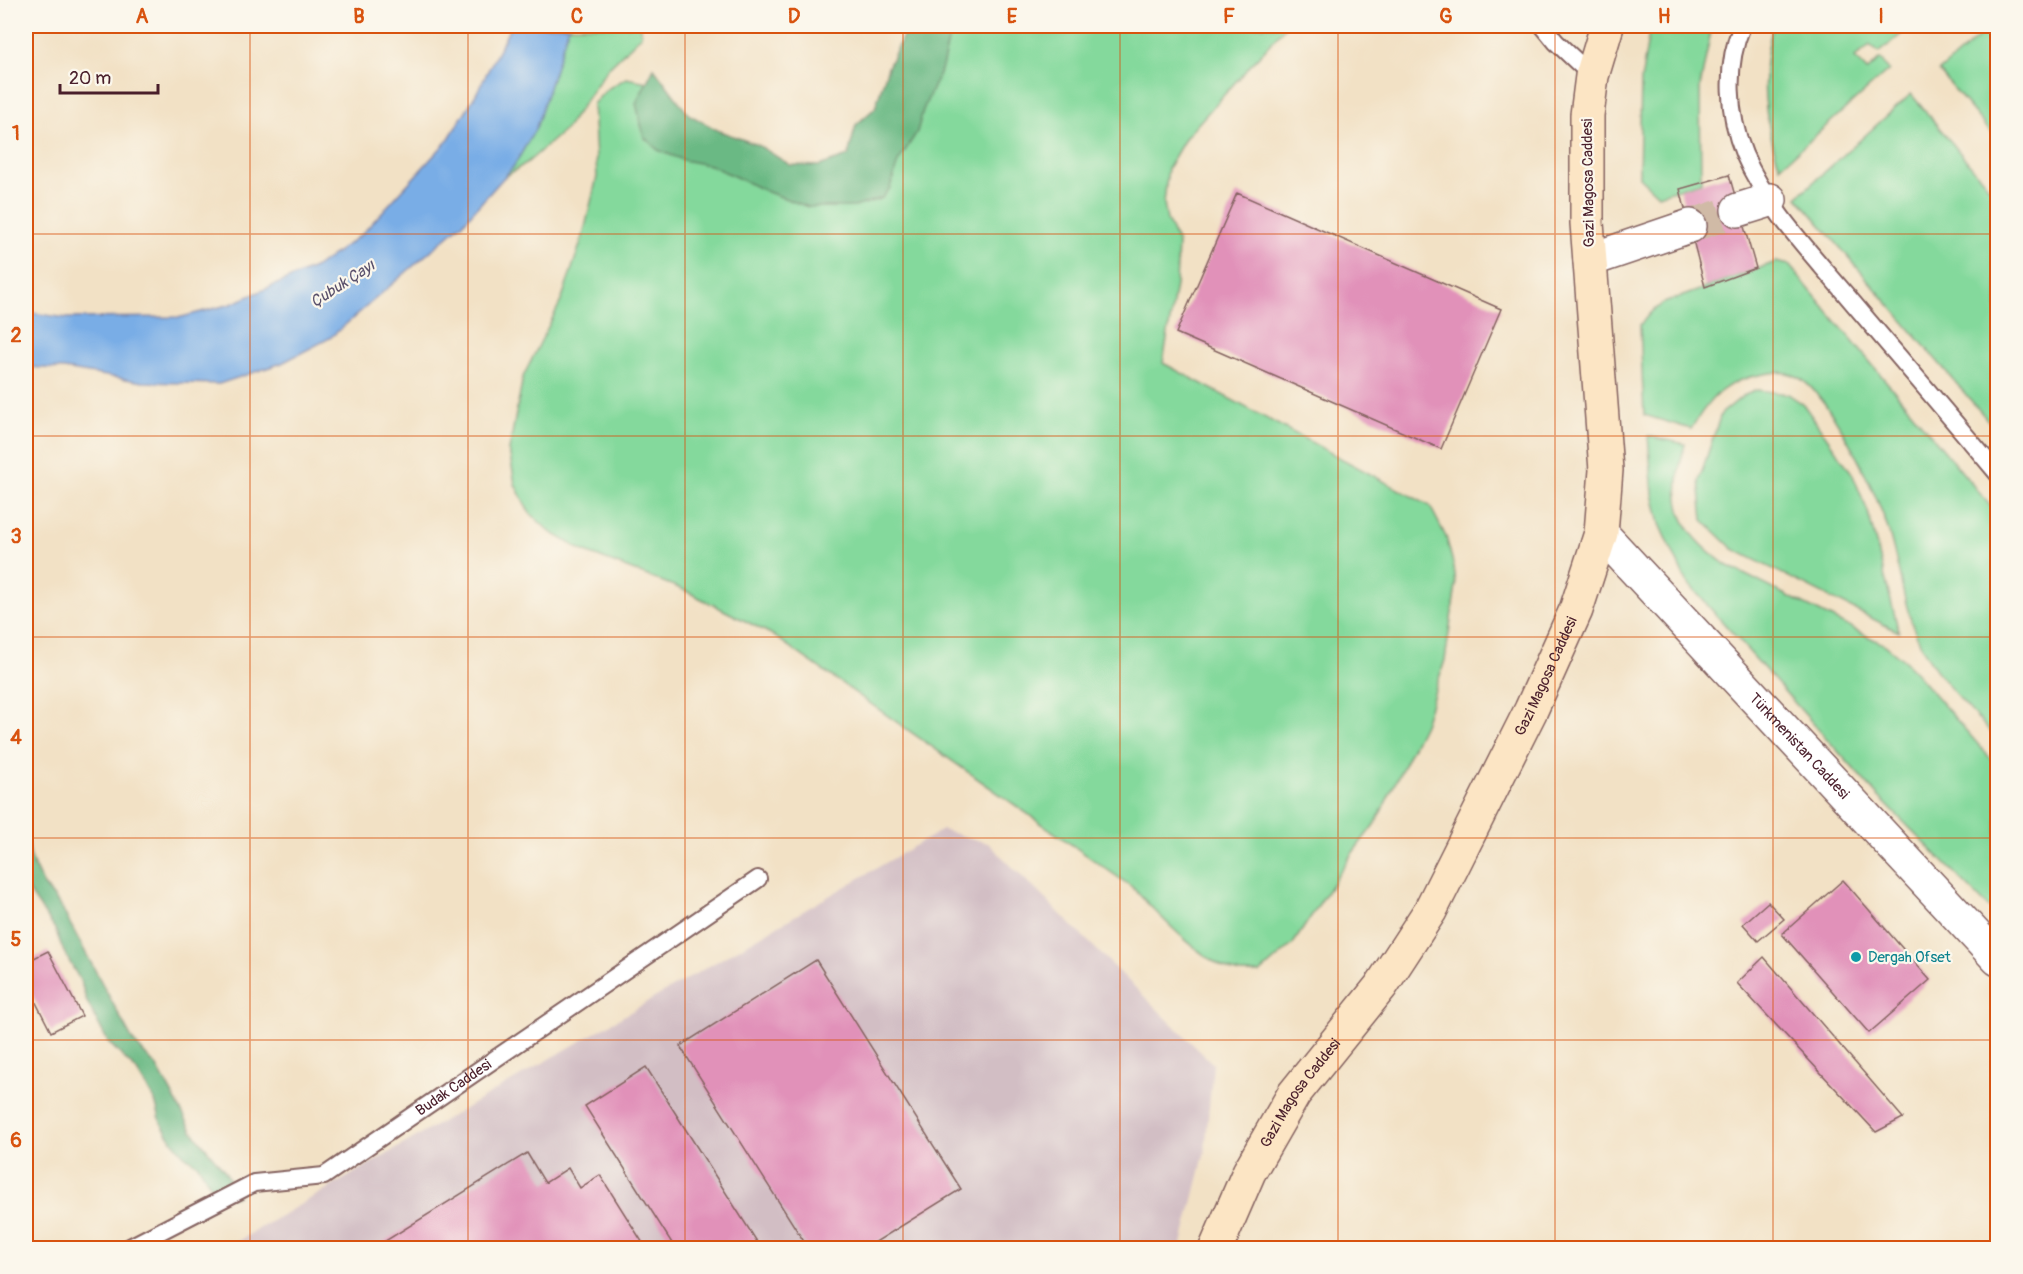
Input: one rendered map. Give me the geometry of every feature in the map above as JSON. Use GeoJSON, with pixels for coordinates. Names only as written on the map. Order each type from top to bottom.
{"type":"FeatureCollection","features":[{"type":"Feature","properties":{"kind":"street","name":"Gazi Magosa Caddesi"},"geometry":{"type":"LineString","coordinates":[[1216,1248],[1249,1172],[1294,1094],[1381,986],[1430,911],[1536,700],[1576,610],[1601,532],[1606,470],[1590,260],[1587,115],[1592,76],[1606,26]]}},
{"type":"Feature","properties":{"kind":"street"},"geometry":{"type":"LineString","coordinates":[[1738,210],[1770,200]]}},
{"type":"Feature","properties":{"kind":"street"},"geometry":{"type":"LineString","coordinates":[[1590,260],[1690,226]]}},
{"type":"Feature","properties":{"kind":"street","name":"Türkmenistan Caddesi"},"geometry":{"type":"LineString","coordinates":[[1601,532],[1998,959]]}},
{"type":"Feature","properties":{"kind":"lane"},"geometry":{"type":"LineString","coordinates":[[1543,26],[1556,42],[1592,76]]}},
{"type":"Feature","properties":{"kind":"lane"},"geometry":{"type":"LineString","coordinates":[[1742,26],[1734,56],[1731,81],[1734,117],[1745,155],[1770,200],[1998,474]]}},
{"type":"Feature","properties":{"kind":"lane","name":"Budak Caddesi"},"geometry":{"type":"LineString","coordinates":[[128,1248],[254,1183],[324,1176],[758,879]]}},
{"type":"Feature","properties":{"kind":"shaded area"},"geometry":{"type":"Polygon","coordinates":[[[942,830],[988,843],[1213,1064],[1205,1151],[1181,1248],[226,1248],[942,830]]]}},
{"type":"Feature","properties":{"kind":"green space"},"geometry":{"type":"Polygon","coordinates":[[[559,26],[640,26],[641,36],[608,68],[566,129],[528,162],[475,196],[559,26]]]}},
{"type":"Feature","properties":{"kind":"green space"},"geometry":{"type":"Polygon","coordinates":[[[908,26],[948,26],[950,33],[942,67],[923,110],[917,132],[898,162],[890,188],[882,198],[855,207],[808,207],[768,192],[710,165],[683,160],[658,150],[644,137],[636,103],[654,68],[688,114],[719,131],[758,145],[790,165],[819,166],[848,156],[856,125],[875,108],[888,67],[908,26]]]}},
{"type":"Feature","properties":{"kind":"green space"},"geometry":{"type":"Polygon","coordinates":[[[930,26],[1286,26],[1186,137],[1168,168],[1164,203],[1167,220],[1178,243],[1176,285],[1163,363],[1430,506],[1446,537],[1456,585],[1445,660],[1424,724],[1376,822],[1351,855],[1293,944],[1260,973],[1236,972],[1209,959],[1181,936],[1132,887],[771,634],[684,590],[583,551],[550,532],[529,512],[515,484],[509,450],[523,377],[561,301],[583,236],[597,177],[593,104],[607,89],[626,78],[647,82],[655,131],[869,196],[930,26]]]}},
{"type":"Feature","properties":{"kind":"green space"},"geometry":{"type":"Polygon","coordinates":[[[1650,26],[1712,26],[1700,87],[1701,182],[1658,195],[1639,177],[1641,81],[1650,26]]]}},
{"type":"Feature","properties":{"kind":"green space"},"geometry":{"type":"Polygon","coordinates":[[[1773,26],[1911,26],[1879,53],[1870,45],[1855,58],[1867,71],[1880,59],[1889,70],[1780,167],[1770,132],[1765,97],[1766,62],[1773,26]]]}},
{"type":"Feature","properties":{"kind":"green space"},"geometry":{"type":"Polygon","coordinates":[[[1992,26],[1998,26],[1997,140],[1939,71],[1992,26]]]}},
{"type":"Feature","properties":{"kind":"green space"},"geometry":{"type":"Polygon","coordinates":[[[1911,94],[1997,197],[1997,431],[1797,197],[1911,94]]]}},
{"type":"Feature","properties":{"kind":"green space"},"geometry":{"type":"Polygon","coordinates":[[[1776,262],[1789,265],[1997,514],[1997,739],[1945,682],[1927,657],[1914,630],[1888,529],[1873,491],[1835,418],[1805,382],[1791,374],[1781,372],[1767,373],[1739,381],[1712,399],[1691,429],[1644,415],[1640,325],[1651,312],[1664,303],[1776,262]]]}},
{"type":"Feature","properties":{"kind":"green space"},"geometry":{"type":"Polygon","coordinates":[[[1757,390],[1788,394],[1803,404],[1852,473],[1868,512],[1899,632],[1733,549],[1703,520],[1699,480],[1721,414],[1743,396],[1757,390]]]}},
{"type":"Feature","properties":{"kind":"green space"},"geometry":{"type":"Polygon","coordinates":[[[1648,436],[1685,444],[1678,483],[1681,514],[1687,527],[1710,552],[1726,565],[1885,645],[1906,662],[1997,766],[1997,916],[1877,795],[1686,581],[1660,524],[1653,494],[1648,436]]]}},
{"type":"Feature","properties":{"kind":"green space"},"geometry":{"type":"Polygon","coordinates":[[[26,834],[31,859],[43,884],[60,905],[133,1041],[157,1067],[193,1132],[225,1171],[238,1196],[218,1198],[198,1165],[184,1155],[173,1142],[161,1123],[155,1101],[137,1071],[108,1042],[86,1000],[81,982],[64,952],[55,929],[26,887],[26,834]]]}},
{"type":"Feature","properties":{"kind":"water","name":"Çubuk Çayı"},"geometry":{"type":"Polygon","coordinates":[[[511,26],[569,26],[536,128],[514,166],[463,223],[330,338],[282,363],[219,384],[143,382],[64,369],[26,367],[26,312],[67,318],[182,317],[231,304],[316,267],[362,234],[448,140],[475,96],[511,26]]]}},
{"type":"Feature","properties":{"kind":"building"},"geometry":{"type":"Polygon","coordinates":[[[1729,175],[1756,268],[1705,287],[1680,189],[1729,175]]]}},
{"type":"Feature","properties":{"kind":"building"},"geometry":{"type":"Polygon","coordinates":[[[1237,193],[1501,309],[1441,449],[1176,333],[1237,193]]]}},
{"type":"Feature","properties":{"kind":"building","name":"Dergah Ofset"},"geometry":{"type":"Polygon","coordinates":[[[1843,880],[1930,980],[1869,1033],[1782,934],[1843,880]]]}},
{"type":"Feature","properties":{"kind":"building"},"geometry":{"type":"Polygon","coordinates":[[[1768,902],[1784,919],[1758,941],[1743,924],[1768,902]]]}},
{"type":"Feature","properties":{"kind":"building"},"geometry":{"type":"Polygon","coordinates":[[[48,951],[82,1016],[51,1032],[26,983],[26,962],[48,951]]]}},
{"type":"Feature","properties":{"kind":"building"},"geometry":{"type":"Polygon","coordinates":[[[1764,957],[1903,1118],[1876,1132],[1737,983],[1764,957]]]}},
{"type":"Feature","properties":{"kind":"building"},"geometry":{"type":"Polygon","coordinates":[[[816,960],[961,1189],[866,1248],[808,1248],[680,1046],[816,960]]]}},
{"type":"Feature","properties":{"kind":"building"},"geometry":{"type":"Polygon","coordinates":[[[646,1067],[761,1248],[675,1248],[585,1106],[646,1067]]]}},
{"type":"Feature","properties":{"kind":"building"},"geometry":{"type":"Polygon","coordinates":[[[527,1153],[545,1183],[568,1168],[580,1188],[600,1175],[646,1248],[374,1248],[527,1153]]]}},
{"type":"Feature","properties":{"kind":"tunnel"},"geometry":{"type":"LineString","coordinates":[[1690,226],[1738,210]]}},
{"type":"Feature","properties":{"kind":"place","name":"Dergah Ofset"},"geometry":{"type":"Point","coordinates":[1856,957]}}]}
